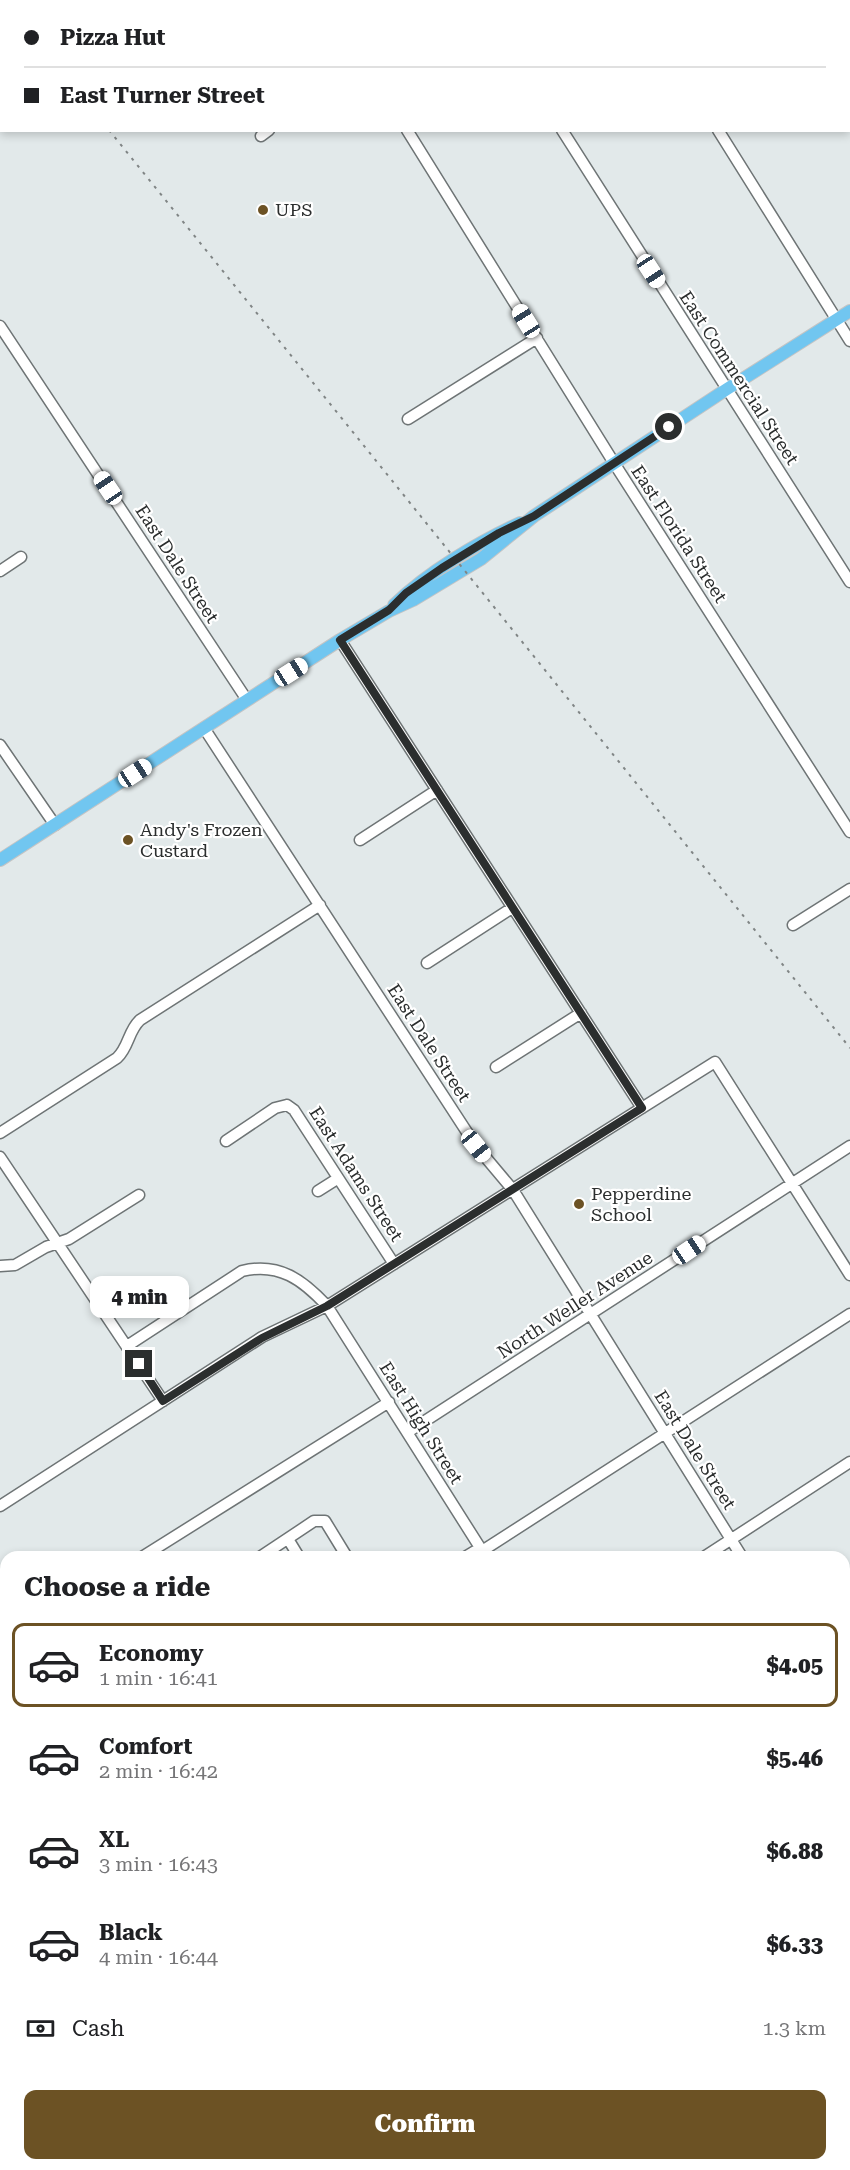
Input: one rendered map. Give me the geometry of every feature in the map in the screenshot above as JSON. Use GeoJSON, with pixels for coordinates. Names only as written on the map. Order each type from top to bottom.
{"type":"FeatureCollection","features":[{"type":"Feature","properties":{"kind":"main road"},"geometry":{"type":"LineString","coordinates":[[0,860],[389,610],[406,593],[442,568],[499,533],[534,516],[850,310]]}},
{"type":"Feature","properties":{"kind":"street","name":"East Florida Street"},"geometry":{"type":"LineString","coordinates":[[408,132],[614,463],[850,832]]}},
{"type":"Feature","properties":{"kind":"street","name":"East Commercial Street"},"geometry":{"type":"LineString","coordinates":[[562,132],[850,582]]}},
{"type":"Feature","properties":{"kind":"street"},"geometry":{"type":"LineString","coordinates":[[719,132],[850,341]]}},
{"type":"Feature","properties":{"kind":"street","name":"East Dale Street"},"geometry":{"type":"LineString","coordinates":[[0,326],[247,700]]}},
{"type":"Feature","properties":{"kind":"street"},"geometry":{"type":"LineString","coordinates":[[408,418],[537,338]]}},
{"type":"Feature","properties":{"kind":"street"},"geometry":{"type":"LineString","coordinates":[[0,571],[21,557]]}},
{"type":"Feature","properties":{"kind":"street"},"geometry":{"type":"LineString","coordinates":[[340,640],[642,1108]]}},
{"type":"Feature","properties":{"kind":"street","name":"East Dale Street"},"geometry":{"type":"LineString","coordinates":[[204,728],[476,1146],[513,1190],[738,1551]]}},
{"type":"Feature","properties":{"kind":"street"},"geometry":{"type":"LineString","coordinates":[[0,745],[55,825]]}},
{"type":"Feature","properties":{"kind":"street"},"geometry":{"type":"LineString","coordinates":[[360,840],[438,790]]}},
{"type":"Feature","properties":{"kind":"street"},"geometry":{"type":"LineString","coordinates":[[793,925],[850,889]]}},
{"type":"Feature","properties":{"kind":"street"},"geometry":{"type":"LineString","coordinates":[[0,1133],[117,1058],[125,1049],[130,1032],[140,1020],[320,905]]}},
{"type":"Feature","properties":{"kind":"street"},"geometry":{"type":"LineString","coordinates":[[427,963],[512,908]]}},
{"type":"Feature","properties":{"kind":"street"},"geometry":{"type":"LineString","coordinates":[[496,1067],[580,1013]]}},
{"type":"Feature","properties":{"kind":"street"},"geometry":{"type":"LineString","coordinates":[[0,1506],[262,1338],[327,1306],[715,1062],[850,1275]]}},
{"type":"Feature","properties":{"kind":"street","name":"East Adams Street"},"geometry":{"type":"LineString","coordinates":[[226,1141],[288,1100],[394,1264]]}},
{"type":"Feature","properties":{"kind":"street","name":"North Weller Avenue"},"geometry":{"type":"LineString","coordinates":[[408,1432],[850,1146]]}},
{"type":"Feature","properties":{"kind":"street"},"geometry":{"type":"LineString","coordinates":[[0,1157],[163,1401]]}},
{"type":"Feature","properties":{"kind":"street"},"geometry":{"type":"LineString","coordinates":[[318,1191],[337,1179]]}},
{"type":"Feature","properties":{"kind":"street"},"geometry":{"type":"LineString","coordinates":[[0,1266],[15,1265],[46,1247],[69,1239],[139,1195]]}},
{"type":"Feature","properties":{"kind":"street","name":"East High Street"},"geometry":{"type":"LineString","coordinates":[[127,1346],[242,1271],[257,1267],[291,1275],[313,1291],[327,1306],[482,1551]]}},
{"type":"Feature","properties":{"kind":"street"},"geometry":{"type":"LineString","coordinates":[[485,1551],[850,1314]]}},
{"type":"Feature","properties":{"kind":"street"},"geometry":{"type":"LineString","coordinates":[[152,1551],[389,1402]]}},
{"type":"Feature","properties":{"kind":"street"},"geometry":{"type":"LineString","coordinates":[[713,1551],[850,1462]]}},
{"type":"Feature","properties":{"kind":"street"},"geometry":{"type":"LineString","coordinates":[[270,1551],[314,1521],[320,1520],[325,1521],[343,1551]]}},
{"type":"Feature","properties":{"kind":"street"},"geometry":{"type":"LineString","coordinates":[[288,1539],[295,1551]]}},
{"type":"Feature","properties":{"kind":"railway"},"geometry":{"type":"LineString","coordinates":[[111,132],[850,1048]]}},
{"type":"Feature","properties":{"kind":"place","name":"UPS"},"geometry":{"type":"Point","coordinates":[263,210]}},
{"type":"Feature","properties":{"kind":"place","name":"Andy's Frozen Custard"},"geometry":{"type":"Point","coordinates":[128,840]}},
{"type":"Feature","properties":{"kind":"place","name":"Pepperdine School"},"geometry":{"type":"Point","coordinates":[579,1204]}},
{"type":"Feature","properties":{"kind":"route"},"geometry":{"type":"LineString","coordinates":[[139,1364],[163,1401],[262,1338],[327,1306],[642,1108],[340,640],[389,610],[406,593],[442,568],[499,533],[534,516],[669,427]]}}]}
